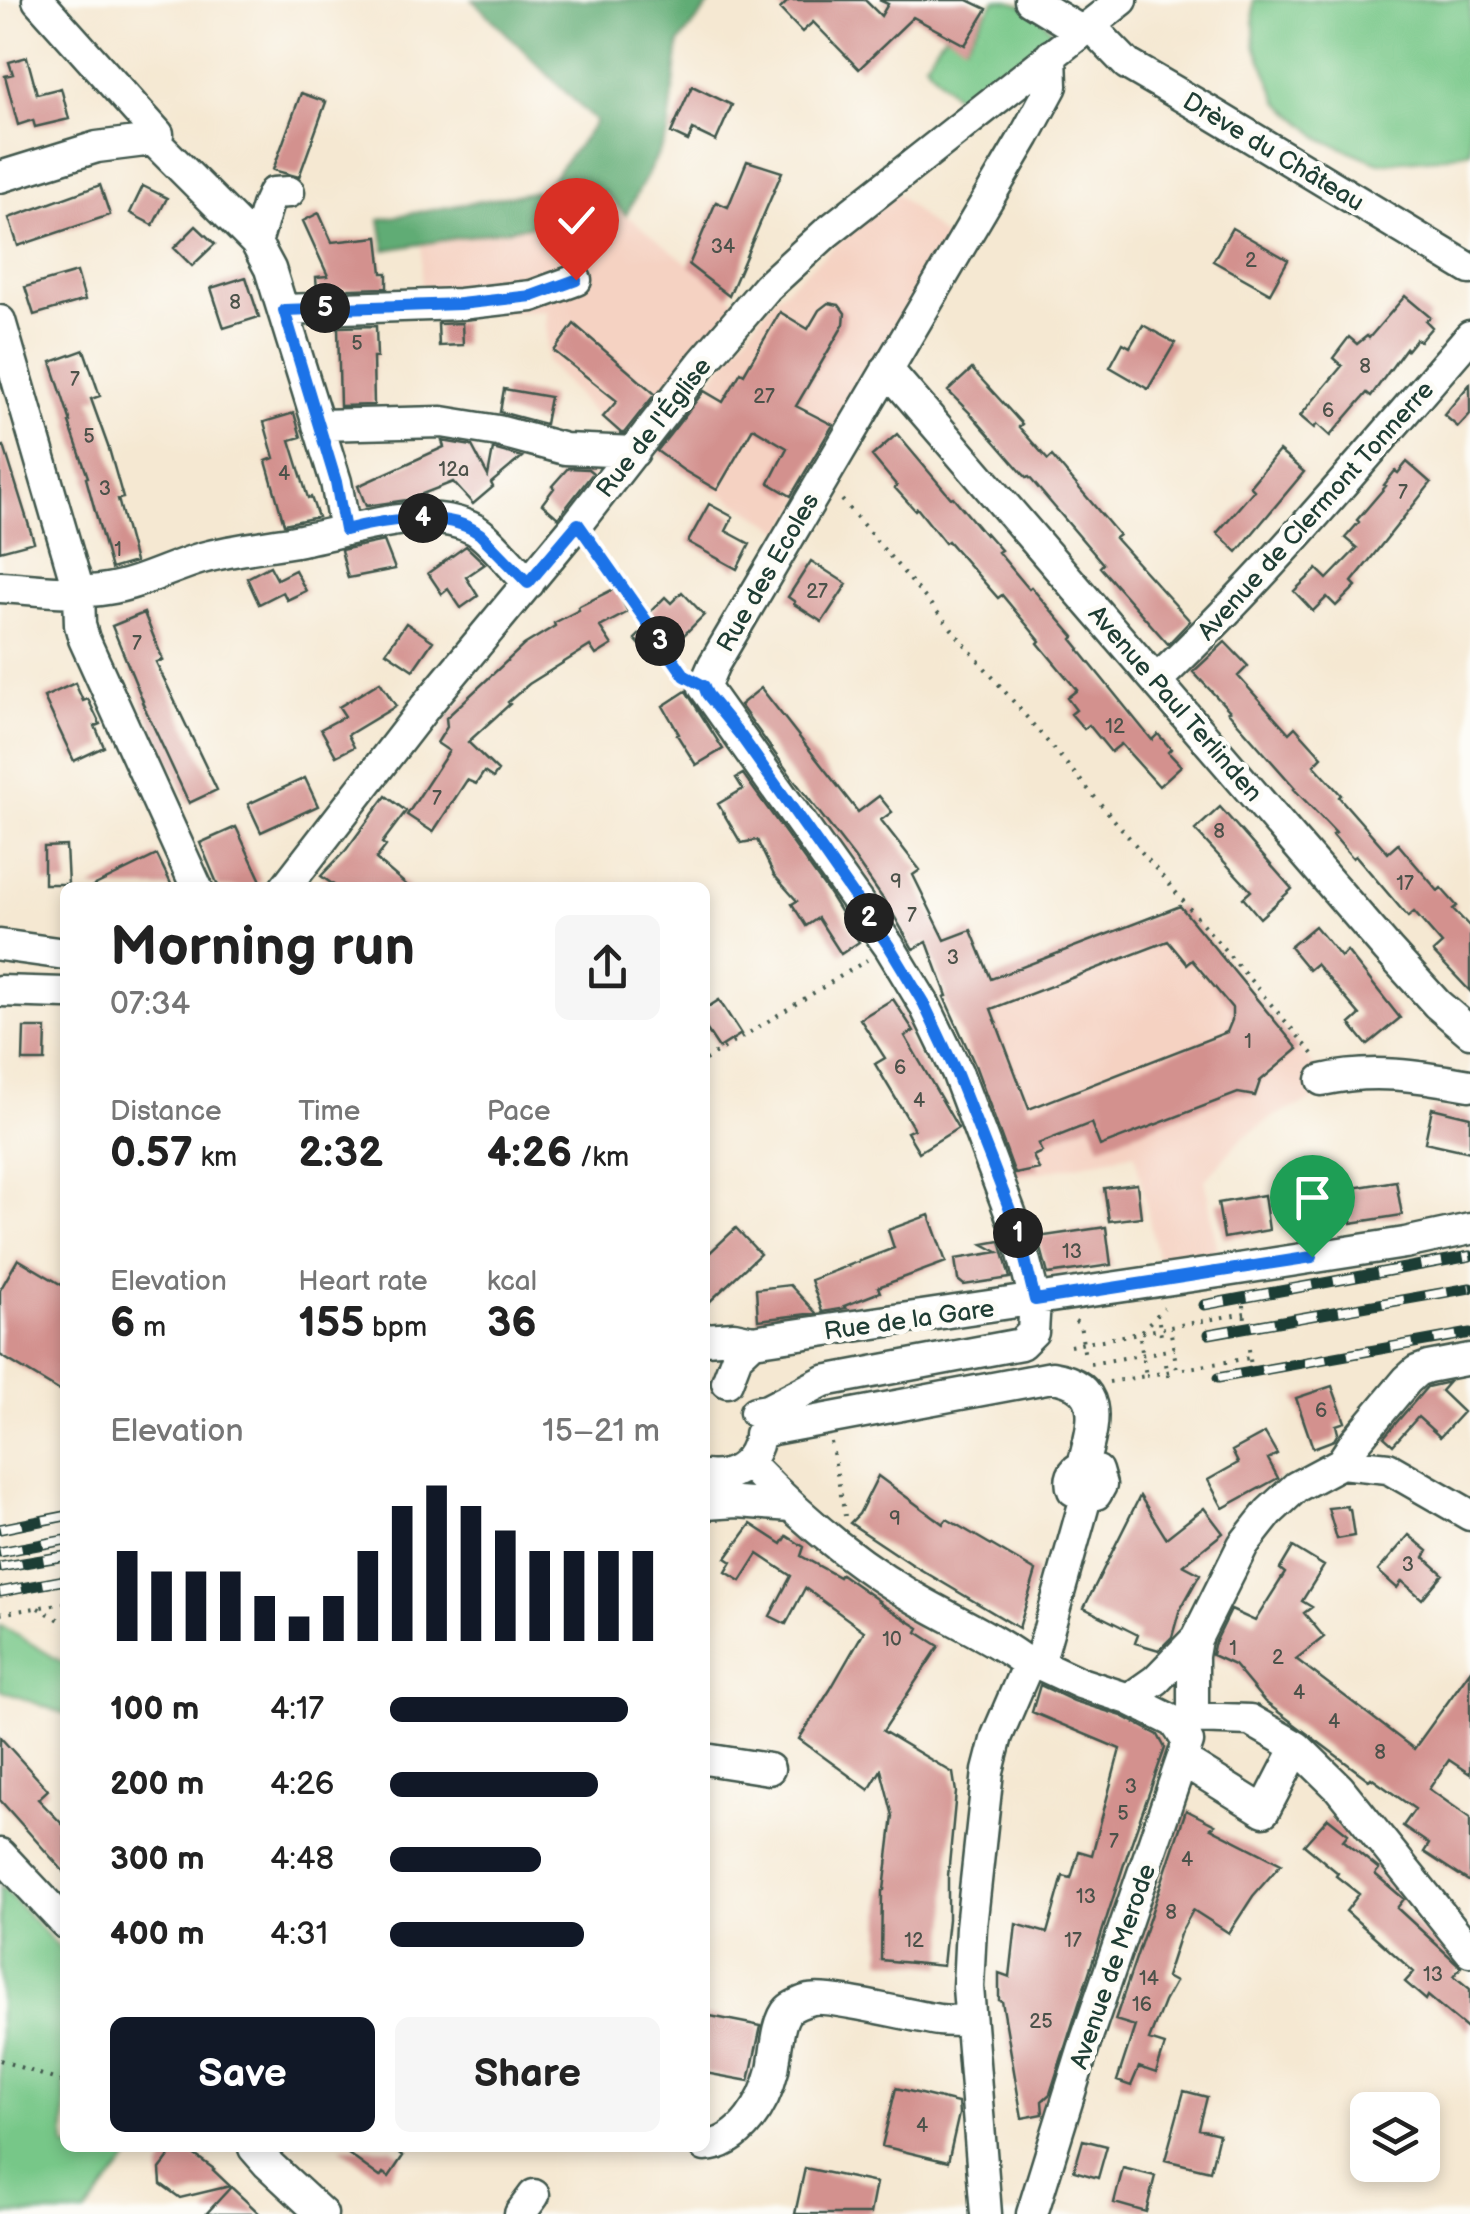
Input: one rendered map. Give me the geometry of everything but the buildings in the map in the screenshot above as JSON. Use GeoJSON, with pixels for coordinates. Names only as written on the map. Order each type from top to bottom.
{"type":"FeatureCollection","features":[{"type":"Feature","properties":{"kind":"street"},"geometry":{"type":"LineString","coordinates":[[0,177],[97,148],[153,140],[158,134],[38,0]]}},
{"type":"Feature","properties":{"kind":"street","name":"Drève du Château"},"geometry":{"type":"LineString","coordinates":[[1030,0],[1082,30],[1096,32],[1127,64],[1470,269]]}},
{"type":"Feature","properties":{"kind":"street","name":"Rue de l'Église"},"geometry":{"type":"LineString","coordinates":[[290,882],[425,708],[767,287],[826,233],[1122,0]]}},
{"type":"Feature","properties":{"kind":"street","name":"Rue des Ecoles"},"geometry":{"type":"LineString","coordinates":[[704,686],[1052,86],[1051,55]]}},
{"type":"Feature","properties":{"kind":"street"},"geometry":{"type":"LineString","coordinates":[[153,140],[256,243],[270,269],[336,482],[345,530]]}},
{"type":"Feature","properties":{"kind":"street"},"geometry":{"type":"LineString","coordinates":[[256,243],[273,193],[289,192]]}},
{"type":"Feature","properties":{"kind":"street"},"geometry":{"type":"LineString","coordinates":[[284,310],[460,304],[532,296],[576,280]]}},
{"type":"Feature","properties":{"kind":"street"},"geometry":{"type":"LineString","coordinates":[[0,321],[79,592],[84,638],[194,882]]}},
{"type":"Feature","properties":{"kind":"street","name":"Avenue de Clermont Tonnerre"},"geometry":{"type":"LineString","coordinates":[[1157,680],[1290,545],[1470,336]]}},
{"type":"Feature","properties":{"kind":"street","name":"Avenue Paul Terlinden"},"geometry":{"type":"LineString","coordinates":[[887,368],[1388,950],[1437,1004],[1470,1032]]}},
{"type":"Feature","properties":{"kind":"street"},"geometry":{"type":"LineString","coordinates":[[318,425],[442,422],[498,431],[564,449],[634,452]]}},
{"type":"Feature","properties":{"kind":"street"},"geometry":{"type":"LineString","coordinates":[[0,587],[79,592],[126,585],[205,557],[370,524],[424,518],[474,529],[528,583]]}},
{"type":"Feature","properties":{"kind":"street"},"geometry":{"type":"LineString","coordinates":[[704,686],[889,946],[924,1004],[956,1072],[1018,1231],[1035,1300],[1032,1332],[1021,1344],[824,1380],[768,1410],[758,1423]]}},
{"type":"Feature","properties":{"kind":"street"},"geometry":{"type":"LineString","coordinates":[[0,944],[60,953]]}},
{"type":"Feature","properties":{"kind":"street"},"geometry":{"type":"LineString","coordinates":[[0,990],[60,992]]}},
{"type":"Feature","properties":{"kind":"street"},"geometry":{"type":"LineString","coordinates":[[1328,1079],[1368,1072],[1408,1074],[1470,1085]]}},
{"type":"Feature","properties":{"kind":"street","name":"Rue de la Gare"},"geometry":{"type":"LineString","coordinates":[[710,1339],[753,1341],[1404,1243],[1470,1229]]}},
{"type":"Feature","properties":{"kind":"street"},"geometry":{"type":"LineString","coordinates":[[710,1476],[733,1474],[756,1451],[758,1423],[750,1400],[740,1390],[716,1383],[753,1341]]}},
{"type":"Feature","properties":{"kind":"street"},"geometry":{"type":"LineString","coordinates":[[1129,1699],[1156,1680],[1196,1638],[1243,1545],[1269,1512],[1296,1488],[1341,1462],[1417,1371],[1470,1358]]}},
{"type":"Feature","properties":{"kind":"street"},"geometry":{"type":"LineString","coordinates":[[758,1423],[773,1429],[1052,1377],[1074,1385],[1092,1404],[1094,1418],[1083,1466],[1093,1468],[1102,1480],[1099,1490],[1086,1497],[1033,1664],[997,1736],[988,1771],[968,1988],[989,2213]]}},
{"type":"Feature","properties":{"kind":"street"},"geometry":{"type":"LineString","coordinates":[[1341,1462],[1388,1468],[1470,1515]]}},
{"type":"Feature","properties":{"kind":"street"},"geometry":{"type":"LineString","coordinates":[[748,1463],[855,1560],[1033,1664],[1184,1720],[1250,1720],[1296,1746],[1340,1788],[1470,1952]]}},
{"type":"Feature","properties":{"kind":"street"},"geometry":{"type":"LineString","coordinates":[[710,1504],[791,1506]]}},
{"type":"Feature","properties":{"kind":"street"},"geometry":{"type":"LineString","coordinates":[[1184,1720],[1196,1638]]}},
{"type":"Feature","properties":{"kind":"street","name":"Avenue de Merode"},"geometry":{"type":"LineString","coordinates":[[1032,2214],[1087,2037],[1188,1742],[1184,1720]]}},
{"type":"Feature","properties":{"kind":"street"},"geometry":{"type":"LineString","coordinates":[[1182,1760],[1264,1811],[1296,1746]]}},
{"type":"Feature","properties":{"kind":"street"},"geometry":{"type":"LineString","coordinates":[[710,1760],[769,1769]]}},
{"type":"Feature","properties":{"kind":"street"},"geometry":{"type":"LineString","coordinates":[[0,1854],[60,1918]]}},
{"type":"Feature","properties":{"kind":"street"},"geometry":{"type":"LineString","coordinates":[[710,2146],[728,2140],[762,2100],[788,2010],[814,1998],[942,2020],[970,2021]]}},
{"type":"Feature","properties":{"kind":"street"},"geometry":{"type":"LineString","coordinates":[[258,2152],[322,2214]]}},
{"type":"Feature","properties":{"kind":"path"},"geometry":{"type":"LineString","coordinates":[[822,477],[1328,1079]]}},
{"type":"Feature","properties":{"kind":"path"},"geometry":{"type":"LineString","coordinates":[[578,524],[685,676],[704,686]]}},
{"type":"Feature","properties":{"kind":"path"},"geometry":{"type":"LineString","coordinates":[[710,1057],[889,946]]}},
{"type":"Feature","properties":{"kind":"path"},"geometry":{"type":"LineString","coordinates":[[1244,1305],[1246,1321]]}},
{"type":"Feature","properties":{"kind":"path"},"geometry":{"type":"LineString","coordinates":[[1138,1333],[1167,1306]]}},
{"type":"Feature","properties":{"kind":"path"},"geometry":{"type":"LineString","coordinates":[[1244,1313],[1170,1327],[1178,1370],[1250,1358]]}},
{"type":"Feature","properties":{"kind":"path"},"geometry":{"type":"LineString","coordinates":[[1068,1316],[1080,1324],[1086,1364],[1174,1349]]}},
{"type":"Feature","properties":{"kind":"path"},"geometry":{"type":"LineString","coordinates":[[1069,1339],[1070,1350],[1138,1333],[1164,1328],[1160,1324],[1161,1336]]}},
{"type":"Feature","properties":{"kind":"path"},"geometry":{"type":"LineString","coordinates":[[1138,1333],[1146,1376]]}},
{"type":"Feature","properties":{"kind":"path"},"geometry":{"type":"LineString","coordinates":[[1249,1350],[1251,1368]]}},
{"type":"Feature","properties":{"kind":"path"},"geometry":{"type":"LineString","coordinates":[[1129,1378],[1146,1376],[1172,1372],[1166,1367],[1169,1381]]}},
{"type":"Feature","properties":{"kind":"path"},"geometry":{"type":"LineString","coordinates":[[831,1443],[846,1517],[840,1526]]}},
{"type":"Feature","properties":{"kind":"path"},"geometry":{"type":"LineString","coordinates":[[0,1614],[60,1604]]}},
{"type":"Feature","properties":{"kind":"path"},"geometry":{"type":"LineString","coordinates":[[38,1608],[60,1620]]}},
{"type":"Feature","properties":{"kind":"path"},"geometry":{"type":"LineString","coordinates":[[0,2060],[60,2082]]}},
{"type":"Feature","properties":{"kind":"shaded area"},"geometry":{"type":"Polygon","coordinates":[[[604,192],[626,215],[736,301],[623,446],[547,362],[546,311],[421,314],[422,244],[553,222],[604,192]]]}},
{"type":"Feature","properties":{"kind":"shaded area"},"geometry":{"type":"Polygon","coordinates":[[[896,193],[946,239],[784,532],[657,450],[776,297],[896,193]]]}},
{"type":"Feature","properties":{"kind":"shaded area"},"geometry":{"type":"Polygon","coordinates":[[[1180,906],[1317,1070],[1328,1093],[1275,1116],[1241,1139],[1205,1180],[1218,1255],[1158,1262],[1135,1153],[1008,1179],[944,997],[1180,906]]]}},
{"type":"Feature","properties":{"kind":"green space"},"geometry":{"type":"Polygon","coordinates":[[[473,0],[713,0],[679,43],[668,135],[626,215],[604,192],[553,222],[385,250],[380,219],[543,190],[596,122],[473,0]]]}},
{"type":"Feature","properties":{"kind":"green space"},"geometry":{"type":"Polygon","coordinates":[[[995,0],[1026,7],[1051,29],[1047,42],[967,109],[925,63],[945,34],[966,44],[995,0]]]}},
{"type":"Feature","properties":{"kind":"green space"},"geometry":{"type":"Polygon","coordinates":[[[1253,0],[1470,0],[1470,151],[1379,163],[1323,140],[1279,102],[1255,46],[1253,0]]]}},
{"type":"Feature","properties":{"kind":"green space"},"geometry":{"type":"Polygon","coordinates":[[[0,1625],[60,1661],[60,1712],[0,1690],[0,1625]]]}},
{"type":"Feature","properties":{"kind":"green space"},"geometry":{"type":"Polygon","coordinates":[[[0,1885],[60,1949],[60,2152],[135,2152],[85,2214],[0,2214],[0,1885]]]}},
{"type":"Feature","properties":{"kind":"railway"},"geometry":{"type":"LineString","coordinates":[[1204,1305],[1470,1256]]}},
{"type":"Feature","properties":{"kind":"railway"},"geometry":{"type":"LineString","coordinates":[[1209,1334],[1470,1288]]}},
{"type":"Feature","properties":{"kind":"railway"},"geometry":{"type":"LineString","coordinates":[[1218,1378],[1470,1333]]}},
{"type":"Feature","properties":{"kind":"railway"},"geometry":{"type":"LineString","coordinates":[[0,1529],[60,1517]]}},
{"type":"Feature","properties":{"kind":"railway"},"geometry":{"type":"LineString","coordinates":[[0,1552],[60,1541]]}},
{"type":"Feature","properties":{"kind":"railway"},"geometry":{"type":"LineString","coordinates":[[0,1567],[60,1557]]}},
{"type":"Feature","properties":{"kind":"railway"},"geometry":{"type":"LineString","coordinates":[[0,1592],[60,1581]]}},
{"type":"Feature","properties":{"kind":"route"},"geometry":{"type":"LineString","coordinates":[[576,280],[532,296],[460,304],[284,310],[336,482],[345,530],[424,518],[452,522],[474,529],[528,583],[578,524],[685,676],[704,686],[741,736],[889,946],[924,1004],[956,1072],[1018,1231],[1035,1300],[1312,1257]]}}]}
